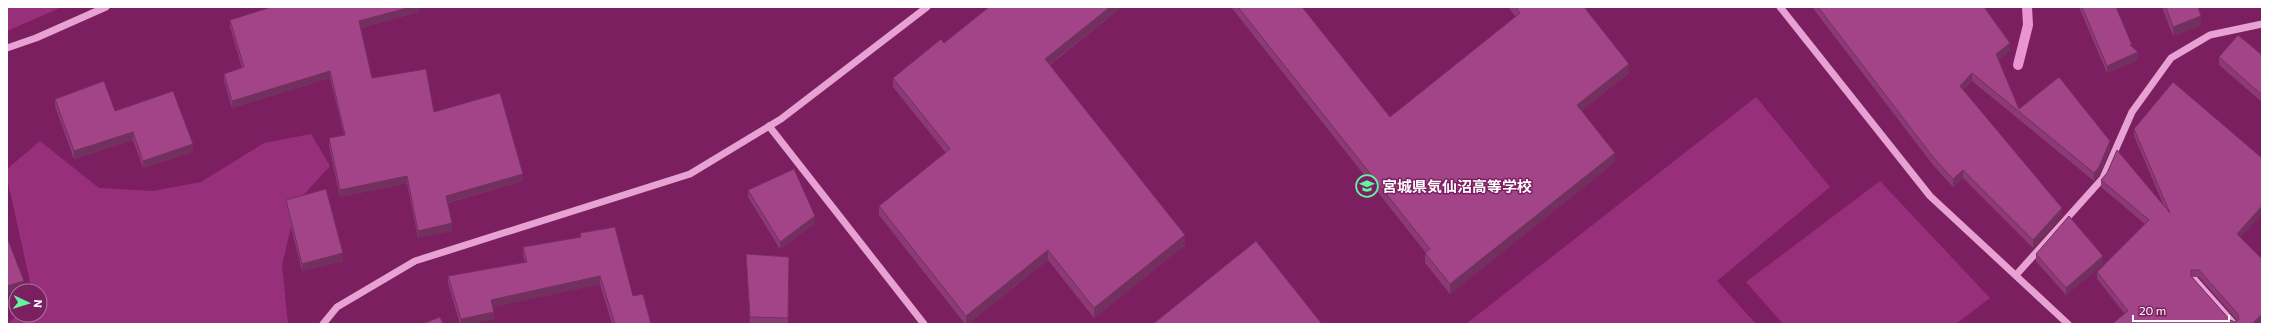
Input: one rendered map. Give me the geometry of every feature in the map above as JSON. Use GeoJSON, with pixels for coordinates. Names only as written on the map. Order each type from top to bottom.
{"type":"FeatureCollection","features":[{"type":"Feature","properties":{"kind":"street"},"geometry":{"type":"LineString","coordinates":[[7,48],[36,38],[106,7]]}},
{"type":"Feature","properties":{"kind":"street"},"geometry":{"type":"LineString","coordinates":[[324,324],[337,307],[415,261],[690,174],[769,126],[927,7]]}},
{"type":"Feature","properties":{"kind":"street"},"geometry":{"type":"LineString","coordinates":[[1780,7],[1930,196],[2068,324]]}},
{"type":"Feature","properties":{"kind":"street"},"geometry":{"type":"LineString","coordinates":[[2016,275],[2103,178],[2132,112],[2171,58],[2210,35],[2262,24]]}},
{"type":"Feature","properties":{"kind":"street"},"geometry":{"type":"LineString","coordinates":[[769,126],[924,324]]}},
{"type":"Feature","properties":{"kind":"street"},"geometry":{"type":"LineString","coordinates":[[2195,280],[2234,324]]}},
{"type":"Feature","properties":{"kind":"shaded area"},"geometry":{"type":"Polygon","coordinates":[[[7,7],[62,7],[7,31],[7,7]]]}},
{"type":"Feature","properties":{"kind":"shaded area"},"geometry":{"type":"Polygon","coordinates":[[[1756,97],[1830,187],[1717,281],[1756,324],[1466,324],[1756,97]]]}},
{"type":"Feature","properties":{"kind":"shaded area"},"geometry":{"type":"Polygon","coordinates":[[[311,134],[330,166],[297,202],[282,265],[288,324],[7,324],[48,323],[48,283],[30,283],[7,178],[7,169],[40,141],[99,188],[153,191],[201,182],[264,143],[311,134]]]}},
{"type":"Feature","properties":{"kind":"shaded area"},"geometry":{"type":"Polygon","coordinates":[[[1880,181],[1990,298],[1956,324],[1783,324],[1746,282],[1880,181]]]}},
{"type":"Feature","properties":{"kind":"building"},"geometry":{"type":"Polygon","coordinates":[[[271,7],[411,7],[359,21],[372,78],[426,69],[434,112],[500,93],[523,174],[446,196],[452,223],[418,231],[407,176],[340,190],[329,138],[345,135],[330,71],[232,101],[224,74],[244,67],[230,20],[271,7]]]}},
{"type":"Feature","properties":{"kind":"building"},"geometry":{"type":"Polygon","coordinates":[[[989,7],[1110,7],[1045,59],[1185,235],[1094,308],[1048,250],[966,316],[879,206],[950,149],[893,78],[941,39],[944,43],[989,7]]]}},
{"type":"Feature","properties":{"kind":"building"},"geometry":{"type":"Polygon","coordinates":[[[1238,7],[1302,7],[1390,117],[1520,13],[1516,7],[1584,7],[1629,64],[1577,105],[1615,153],[1450,284],[1425,253],[1430,249],[1238,7]]]}},
{"type":"Feature","properties":{"kind":"building"},"geometry":{"type":"Polygon","coordinates":[[[1818,7],[1984,7],[2010,43],[1996,54],[2019,109],[2059,77],[2110,141],[2099,167],[2094,173],[1972,73],[1960,86],[2062,208],[2033,240],[1963,170],[1953,179],[1933,157],[1818,7]]]}},
{"type":"Feature","properties":{"kind":"building"},"geometry":{"type":"Polygon","coordinates":[[[2082,7],[2116,7],[2132,45],[2130,45],[2138,52],[2107,66],[2082,7]]]}},
{"type":"Feature","properties":{"kind":"building"},"geometry":{"type":"Polygon","coordinates":[[[2166,7],[2198,7],[2201,16],[2173,27],[2166,7]]]}},
{"type":"Feature","properties":{"kind":"building"},"geometry":{"type":"Polygon","coordinates":[[[2238,35],[2262,55],[2262,95],[2219,57],[2238,35]]]}},
{"type":"Feature","properties":{"kind":"building"},"geometry":{"type":"Polygon","coordinates":[[[104,81],[115,111],[173,91],[193,144],[143,161],[133,132],[74,151],[55,99],[104,81]]]}},
{"type":"Feature","properties":{"kind":"building"},"geometry":{"type":"Polygon","coordinates":[[[2173,82],[2262,158],[2262,206],[2237,234],[2262,259],[2262,314],[2252,324],[2112,324],[2128,311],[2097,272],[2149,220],[2101,180],[2107,173],[2117,150],[2170,213],[2134,129],[2173,82]],[[2191,270],[2191,276],[2230,320],[2235,322],[2239,319],[2238,314],[2199,270],[2191,270]]]}},
{"type":"Feature","properties":{"kind":"building"},"geometry":{"type":"Polygon","coordinates":[[[794,169],[815,216],[780,242],[748,190],[794,169]]]}},
{"type":"Feature","properties":{"kind":"building"},"geometry":{"type":"Polygon","coordinates":[[[326,189],[343,253],[302,264],[286,200],[326,189]]]}},
{"type":"Feature","properties":{"kind":"building"},"geometry":{"type":"Polygon","coordinates":[[[2069,216],[2103,256],[2066,288],[2036,254],[2069,216]]]}},
{"type":"Feature","properties":{"kind":"building"},"geometry":{"type":"Polygon","coordinates":[[[615,227],[633,296],[643,294],[651,324],[615,324],[600,276],[491,300],[494,312],[461,319],[448,276],[527,262],[523,247],[581,237],[580,233],[615,227]]]}},
{"type":"Feature","properties":{"kind":"building"},"geometry":{"type":"Polygon","coordinates":[[[7,237],[24,281],[8,283],[7,286],[7,237]]]}},
{"type":"Feature","properties":{"kind":"building"},"geometry":{"type":"Polygon","coordinates":[[[1256,241],[1322,324],[1153,324],[1256,241]]]}},
{"type":"Feature","properties":{"kind":"building"},"geometry":{"type":"Polygon","coordinates":[[[746,254],[789,257],[788,318],[750,317],[746,254]]]}},
{"type":"Feature","properties":{"kind":"building"},"geometry":{"type":"Polygon","coordinates":[[[440,317],[443,324],[422,324],[440,317]]]}},
{"type":"Feature","properties":{"kind":"waterway"},"geometry":{"type":"LineString","coordinates":[[2018,65],[2028,25],[2027,7]]}},
{"type":"Feature","properties":{"kind":"place","name":"宮城県気仙沼高等学校"},"geometry":{"type":"Point","coordinates":[1367,186]}}]}
